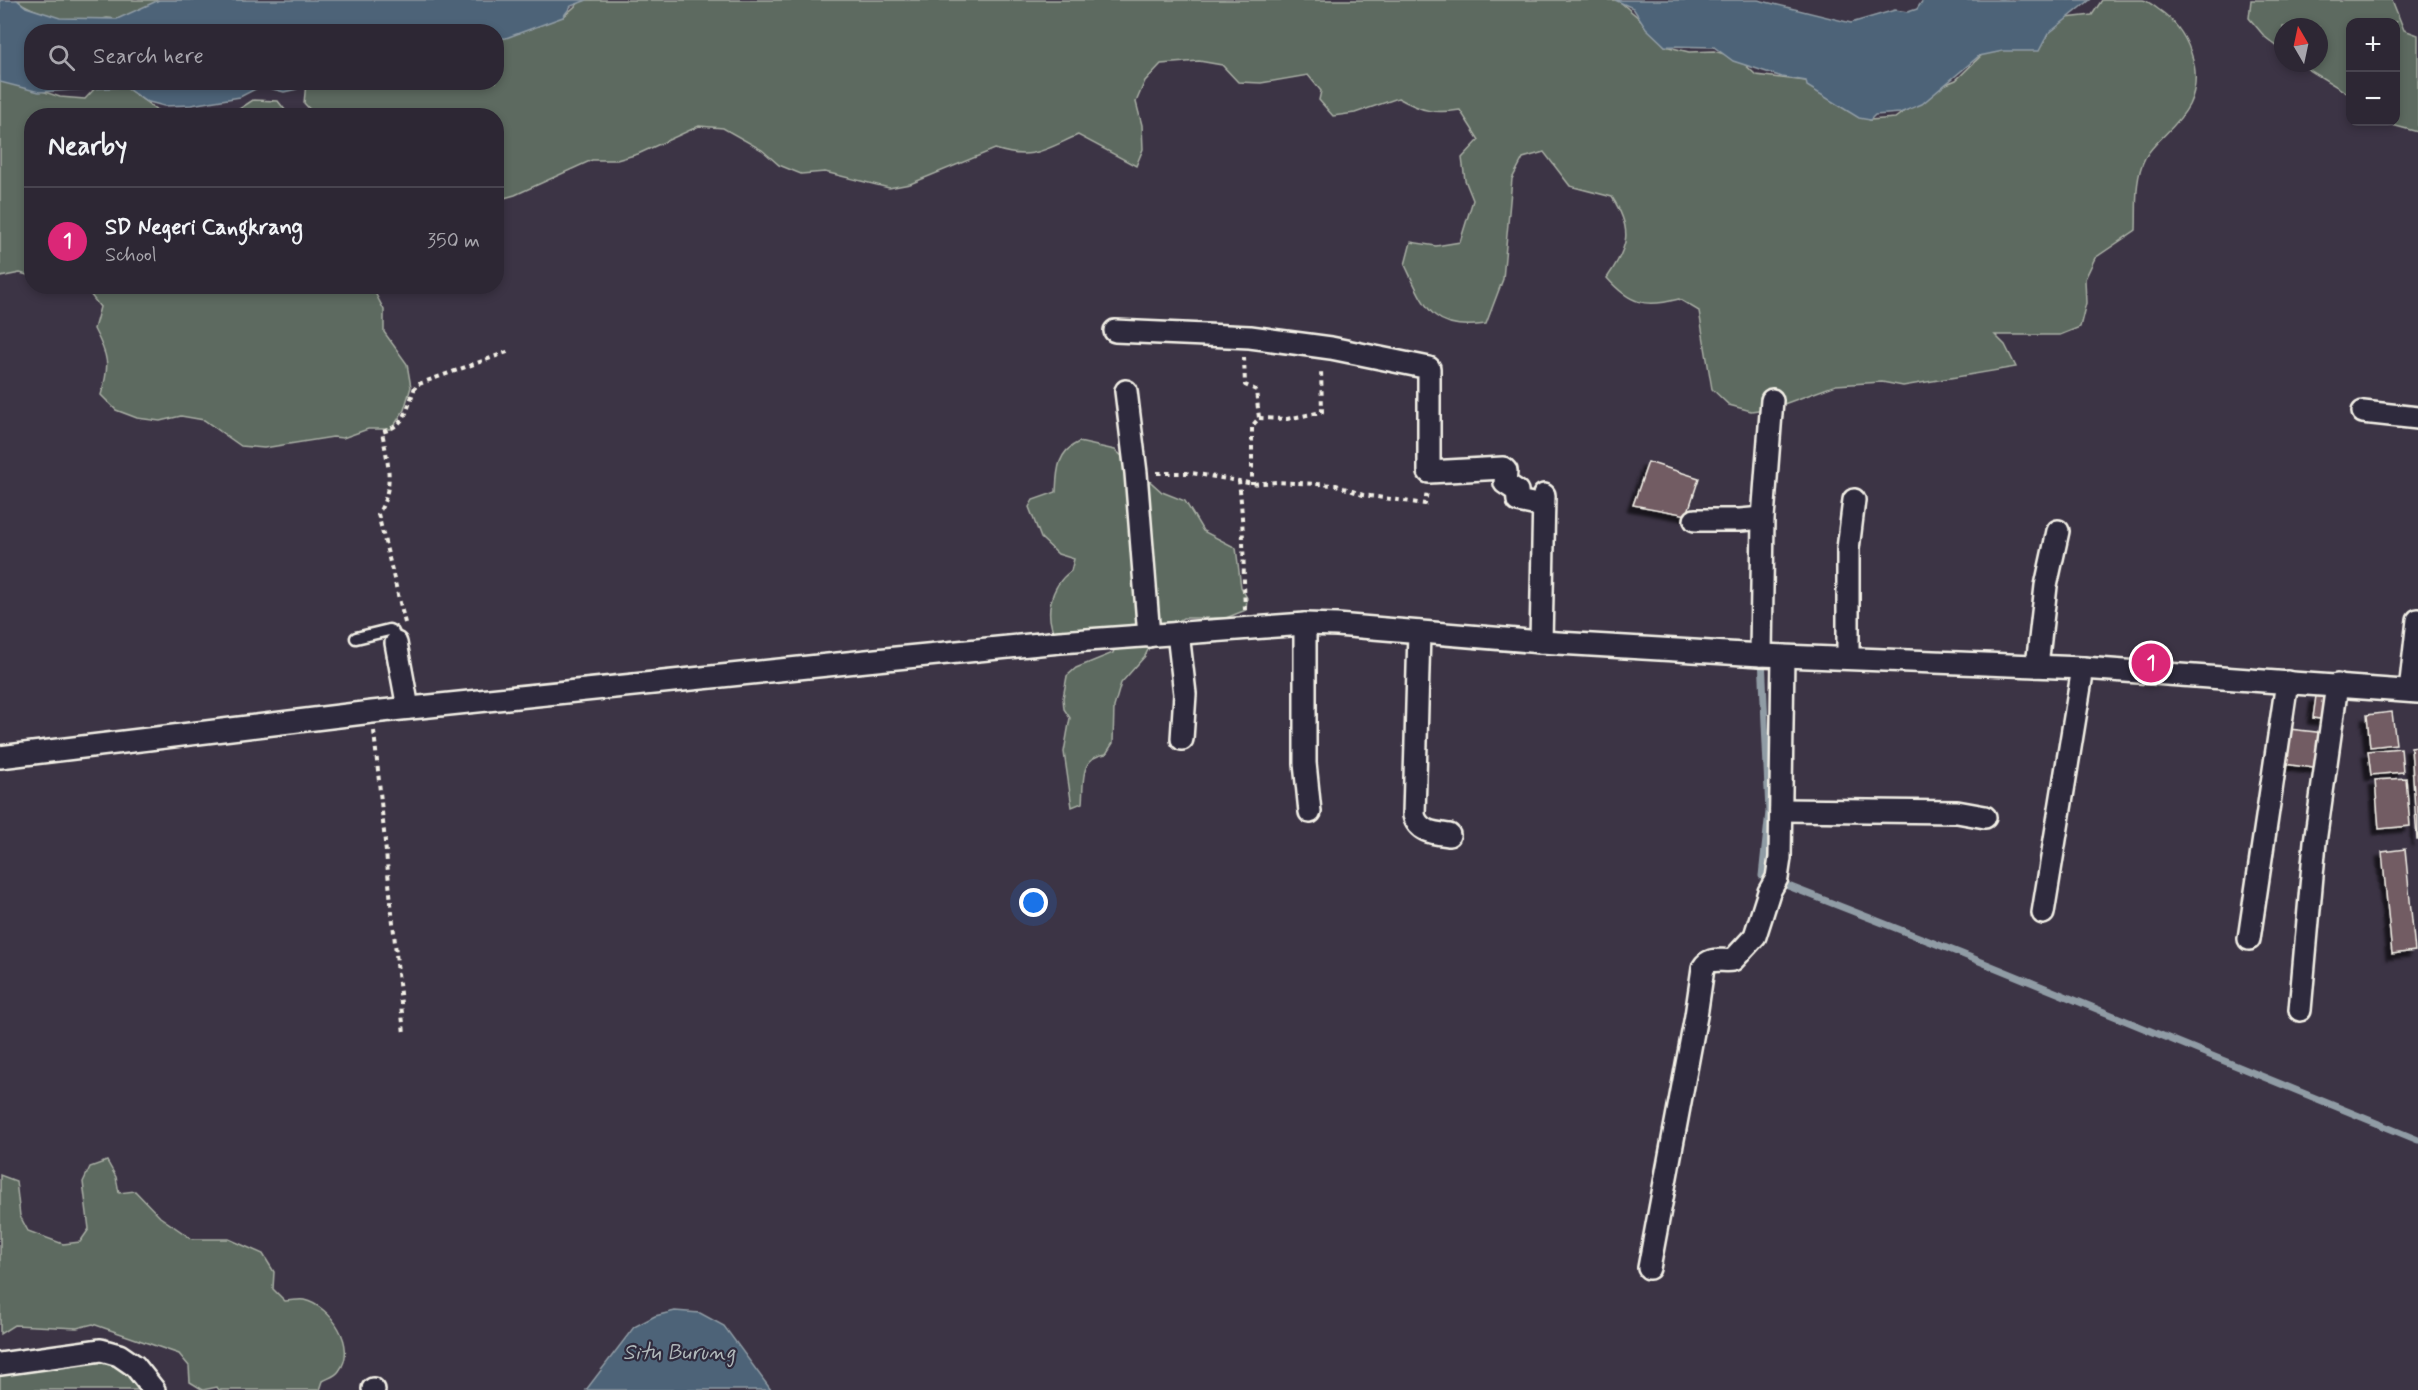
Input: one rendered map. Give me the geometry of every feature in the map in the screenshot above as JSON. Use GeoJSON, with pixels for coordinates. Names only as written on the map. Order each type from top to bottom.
{"type":"FeatureCollection","features":[{"type":"Feature","properties":{"kind":"street"},"geometry":{"type":"LineString","coordinates":[[1115,331],[1243,338],[1320,347],[1429,368],[1429,472],[1503,468],[1506,471],[1506,486],[1517,491],[1518,501],[1543,501],[1541,642]]}},
{"type":"Feature","properties":{"kind":"street"},"geometry":{"type":"LineString","coordinates":[[1126,391],[1136,473],[1149,636]]}},
{"type":"Feature","properties":{"kind":"street"},"geometry":{"type":"LineString","coordinates":[[1761,655],[1763,518],[1772,400]]}},
{"type":"Feature","properties":{"kind":"street"},"geometry":{"type":"LineString","coordinates":[[2363,412],[2418,418]]}},
{"type":"Feature","properties":{"kind":"street"},"geometry":{"type":"LineString","coordinates":[[1848,658],[1848,549],[1854,500]]}},
{"type":"Feature","properties":{"kind":"street"},"geometry":{"type":"LineString","coordinates":[[1695,520],[1763,518]]}},
{"type":"Feature","properties":{"kind":"street"},"geometry":{"type":"LineString","coordinates":[[2037,666],[2046,586],[2058,531]]}},
{"type":"Feature","properties":{"kind":"street"},"geometry":{"type":"LineString","coordinates":[[0,757],[372,712],[406,698],[1305,624],[1541,642],[1761,655],[2083,668],[2414,692],[2418,620]]}},
{"type":"Feature","properties":{"kind":"street"},"geometry":{"type":"LineString","coordinates":[[1305,624],[1305,763],[1310,812]]}},
{"type":"Feature","properties":{"kind":"street"},"geometry":{"type":"LineString","coordinates":[[1419,632],[1414,815],[1421,828],[1430,833],[1449,836]]}},
{"type":"Feature","properties":{"kind":"street"},"geometry":{"type":"LineString","coordinates":[[1178,633],[1185,694],[1182,739]]}},
{"type":"Feature","properties":{"kind":"street"},"geometry":{"type":"LineString","coordinates":[[401,635],[406,698]]}},
{"type":"Feature","properties":{"kind":"street"},"geometry":{"type":"LineString","coordinates":[[1649,1268],[1703,968],[1706,962],[1713,960],[1733,960],[1755,936],[1769,892],[1777,878],[1780,858],[1783,656]]}},
{"type":"Feature","properties":{"kind":"street"},"geometry":{"type":"LineString","coordinates":[[2043,913],[2083,668]]}},
{"type":"Feature","properties":{"kind":"street"},"geometry":{"type":"LineString","coordinates":[[2249,939],[2287,682]]}},
{"type":"Feature","properties":{"kind":"street"},"geometry":{"type":"LineString","coordinates":[[2300,1010],[2315,842],[2337,686]]}},
{"type":"Feature","properties":{"kind":"street"},"geometry":{"type":"LineString","coordinates":[[1781,810],[1957,812],[1985,817]]}},
{"type":"Feature","properties":{"kind":"street"},"geometry":{"type":"LineString","coordinates":[[0,1364],[101,1350],[119,1355],[135,1366],[154,1390]]}},
{"type":"Feature","properties":{"kind":"lane"},"geometry":{"type":"LineString","coordinates":[[356,638],[389,630],[401,635]]}},
{"type":"Feature","properties":{"kind":"path"},"geometry":{"type":"LineString","coordinates":[[1243,338],[1245,385],[1256,390],[1259,418],[1252,426],[1252,484]]}},
{"type":"Feature","properties":{"kind":"path"},"geometry":{"type":"LineString","coordinates":[[1259,418],[1287,419],[1322,412],[1320,347]]}},
{"type":"Feature","properties":{"kind":"path"},"geometry":{"type":"LineString","coordinates":[[401,635],[378,514],[387,499],[390,480],[382,432],[395,428],[404,421],[416,386],[510,351]]}},
{"type":"Feature","properties":{"kind":"path"},"geometry":{"type":"LineString","coordinates":[[1136,473],[1192,473],[1252,484],[1276,482],[1336,485],[1363,495],[1425,504],[1429,472]]}},
{"type":"Feature","properties":{"kind":"path"},"geometry":{"type":"LineString","coordinates":[[1239,481],[1243,518],[1246,629]]}},
{"type":"Feature","properties":{"kind":"path"},"geometry":{"type":"LineString","coordinates":[[372,712],[404,1034]]}},
{"type":"Feature","properties":{"kind":"green space"},"geometry":{"type":"Polygon","coordinates":[[[17,0],[246,0],[128,15],[118,19],[107,18],[78,24],[71,24],[17,0]]]}},
{"type":"Feature","properties":{"kind":"green space"},"geometry":{"type":"Polygon","coordinates":[[[1618,0],[1649,27],[1665,46],[1689,52],[1714,51],[1738,58],[1756,75],[1806,81],[1848,111],[1870,120],[1895,118],[1934,89],[1956,80],[1990,47],[2046,29],[2066,18],[2092,15],[2102,0],[2143,0],[2158,9],[2178,28],[2191,52],[2195,79],[2189,105],[2149,151],[2141,166],[2137,193],[2136,230],[2095,258],[2085,279],[2086,303],[2080,327],[2060,335],[1995,335],[2005,345],[2016,367],[1903,386],[1882,382],[1836,385],[1773,408],[1751,411],[1729,405],[1712,389],[1699,311],[1679,299],[1657,303],[1639,302],[1623,294],[1607,278],[1620,256],[1626,238],[1619,209],[1612,197],[1570,186],[1544,152],[1523,158],[1512,179],[1503,279],[1486,324],[1453,324],[1442,320],[1425,304],[1405,265],[1411,242],[1436,246],[1460,242],[1473,200],[1465,180],[1462,158],[1479,140],[1460,110],[1442,112],[1428,110],[1398,98],[1355,113],[1333,116],[1319,100],[1321,91],[1308,75],[1261,83],[1238,82],[1222,65],[1199,61],[1161,64],[1145,81],[1136,102],[1142,125],[1143,149],[1136,166],[1078,135],[1047,149],[1029,154],[995,149],[910,184],[889,188],[825,172],[801,174],[779,165],[762,150],[723,128],[699,126],[638,154],[617,160],[592,160],[504,198],[504,108],[309,108],[304,103],[305,90],[504,90],[504,37],[537,20],[563,17],[581,1],[1618,0]]]}},
{"type":"Feature","properties":{"kind":"green space"},"geometry":{"type":"Polygon","coordinates":[[[2251,0],[2392,0],[2399,18],[2346,18],[2346,93],[2313,72],[2328,72],[2328,18],[2274,18],[2274,44],[2249,18],[2251,0]]]}},
{"type":"Feature","properties":{"kind":"green space"},"geometry":{"type":"Polygon","coordinates":[[[2400,20],[2404,30],[2418,35],[2418,132],[2396,126],[2400,126],[2400,20]]]}},
{"type":"Feature","properties":{"kind":"green space"},"geometry":{"type":"Polygon","coordinates":[[[0,77],[24,85],[24,90],[39,90],[60,97],[85,99],[93,90],[129,90],[154,108],[24,108],[24,274],[0,277],[0,77]]]}},
{"type":"Feature","properties":{"kind":"green space"},"geometry":{"type":"Polygon","coordinates":[[[253,100],[278,101],[284,108],[241,108],[253,100]]]}},
{"type":"Feature","properties":{"kind":"green space"},"geometry":{"type":"Polygon","coordinates":[[[90,294],[376,294],[384,310],[384,332],[407,364],[411,387],[404,410],[392,429],[368,429],[343,438],[333,437],[264,448],[241,446],[204,420],[181,416],[160,421],[137,418],[116,410],[101,395],[107,368],[103,347],[94,329],[100,307],[90,294]]]}},
{"type":"Feature","properties":{"kind":"green space"},"geometry":{"type":"Polygon","coordinates":[[[1079,442],[1115,450],[1162,492],[1185,501],[1203,531],[1236,548],[1241,587],[1247,598],[1246,610],[1226,618],[1183,618],[1155,635],[1145,656],[1121,683],[1114,707],[1113,743],[1106,754],[1097,756],[1087,765],[1083,779],[1082,803],[1072,807],[1064,752],[1070,718],[1064,709],[1063,698],[1067,676],[1076,668],[1113,653],[1117,642],[1057,639],[1050,621],[1051,602],[1058,585],[1071,571],[1074,559],[1058,554],[1041,538],[1029,507],[1033,500],[1056,492],[1062,457],[1066,451],[1079,442]]]}},
{"type":"Feature","properties":{"kind":"green space"},"geometry":{"type":"Polygon","coordinates":[[[107,1161],[116,1177],[119,1193],[135,1191],[160,1217],[192,1239],[229,1239],[263,1254],[274,1272],[273,1289],[285,1301],[302,1300],[314,1304],[324,1310],[339,1329],[345,1351],[344,1361],[338,1373],[323,1381],[320,1390],[219,1390],[217,1387],[203,1390],[190,1382],[189,1366],[179,1354],[93,1324],[77,1328],[14,1325],[0,1334],[0,1175],[16,1181],[20,1216],[28,1231],[63,1244],[80,1242],[89,1229],[83,1182],[90,1167],[107,1161]]]}},
{"type":"Feature","properties":{"kind":"green space"},"geometry":{"type":"Polygon","coordinates":[[[112,1361],[153,1390],[0,1390],[0,1363],[112,1361]]]}},
{"type":"Feature","properties":{"kind":"water"},"geometry":{"type":"Polygon","coordinates":[[[0,0],[17,0],[26,7],[60,18],[117,19],[159,0],[587,0],[571,6],[563,17],[504,38],[504,24],[24,24],[24,88],[0,82],[0,0]]]}},
{"type":"Feature","properties":{"kind":"water"},"geometry":{"type":"Polygon","coordinates":[[[1615,0],[1758,0],[1851,23],[1895,10],[1908,12],[1917,9],[1923,0],[2090,0],[2048,34],[2039,51],[2003,51],[1979,56],[1922,104],[1900,113],[1875,115],[1870,120],[1859,118],[1807,86],[1806,81],[1782,77],[1733,61],[1714,47],[1665,46],[1646,28],[1633,8],[1615,0]]]}},
{"type":"Feature","properties":{"kind":"water"},"geometry":{"type":"Polygon","coordinates":[[[31,90],[73,90],[39,92],[31,90]]]}},
{"type":"Feature","properties":{"kind":"water"},"geometry":{"type":"Polygon","coordinates":[[[129,90],[253,90],[240,97],[191,105],[164,106],[145,101],[129,90]]]}},
{"type":"Feature","properties":{"kind":"water","name":"Situ Burung"},"geometry":{"type":"Polygon","coordinates":[[[675,1311],[700,1313],[724,1326],[771,1390],[586,1390],[634,1327],[655,1316],[675,1311]]]}},
{"type":"Feature","properties":{"kind":"building"},"geometry":{"type":"Polygon","coordinates":[[[1648,462],[1699,478],[1687,515],[1633,505],[1648,462]]]}},
{"type":"Feature","properties":{"kind":"building"},"geometry":{"type":"Polygon","coordinates":[[[2316,696],[2330,698],[2327,720],[2313,718],[2316,696]]]}},
{"type":"Feature","properties":{"kind":"building"},"geometry":{"type":"Polygon","coordinates":[[[2392,712],[2396,744],[2370,747],[2367,715],[2392,712]]]}},
{"type":"Feature","properties":{"kind":"building"},"geometry":{"type":"Polygon","coordinates":[[[2289,729],[2325,733],[2320,769],[2284,764],[2289,729]]]}},
{"type":"Feature","properties":{"kind":"building"},"geometry":{"type":"Polygon","coordinates":[[[2418,746],[2418,840],[2417,840],[2411,747],[2418,746]]]}},
{"type":"Feature","properties":{"kind":"building"},"geometry":{"type":"Polygon","coordinates":[[[2401,748],[2403,772],[2371,775],[2368,751],[2401,748]]]}},
{"type":"Feature","properties":{"kind":"building"},"geometry":{"type":"Polygon","coordinates":[[[2406,778],[2410,826],[2379,829],[2375,780],[2406,778]]]}},
{"type":"Feature","properties":{"kind":"building"},"geometry":{"type":"Polygon","coordinates":[[[2405,849],[2415,951],[2392,954],[2382,852],[2405,849]]]}},
{"type":"Feature","properties":{"kind":"waterway"},"geometry":{"type":"LineString","coordinates":[[1762,657],[1769,812],[1762,876],[1773,881]]}},
{"type":"Feature","properties":{"kind":"waterway"},"geometry":{"type":"LineString","coordinates":[[1778,882],[1962,954],[2418,1140]]}},
{"type":"Feature","properties":{"kind":"place","name":"SD Negeri Cangkrang"},"geometry":{"type":"Point","coordinates":[2151,663]}}]}
